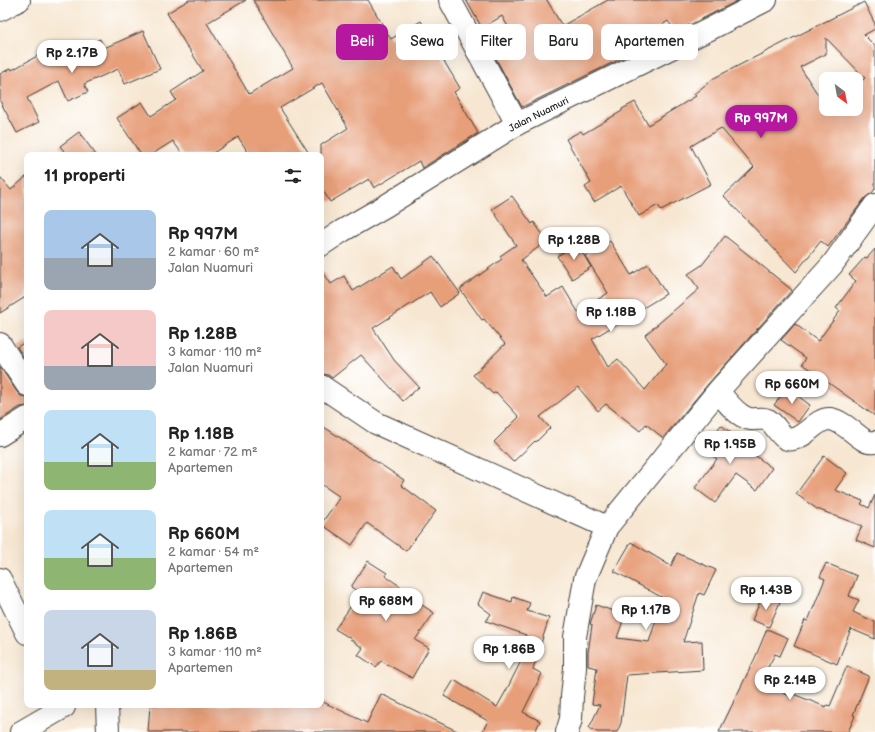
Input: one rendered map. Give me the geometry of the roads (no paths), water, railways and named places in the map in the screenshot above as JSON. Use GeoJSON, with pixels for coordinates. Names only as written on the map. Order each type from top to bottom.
{"type":"FeatureCollection","features":[{"type":"Feature","properties":{"kind":"street"},"geometry":{"type":"LineString","coordinates":[[0,10],[19,0]]}},
{"type":"Feature","properties":{"kind":"street"},"geometry":{"type":"LineString","coordinates":[[450,0],[517,124]]}},
{"type":"Feature","properties":{"kind":"street","name":"Jalan Nuamuri"},"geometry":{"type":"LineString","coordinates":[[324,243],[517,124],[766,0]]}},
{"type":"Feature","properties":{"kind":"street"},"geometry":{"type":"LineString","coordinates":[[567,732],[571,719],[575,668],[575,637],[586,579],[607,527],[718,391],[832,265],[875,205]]}},
{"type":"Feature","properties":{"kind":"street"},"geometry":{"type":"LineString","coordinates":[[0,344],[24,380]]}},
{"type":"Feature","properties":{"kind":"street"},"geometry":{"type":"LineString","coordinates":[[324,388],[376,423],[607,527]]}},
{"type":"Feature","properties":{"kind":"street"},"geometry":{"type":"LineString","coordinates":[[718,391],[728,403],[743,416],[749,419],[758,418],[769,421],[782,436],[790,440],[796,439],[819,423],[829,419],[836,420],[867,442],[875,442]]}},
{"type":"Feature","properties":{"kind":"street"},"geometry":{"type":"LineString","coordinates":[[0,435],[24,420]]}},
{"type":"Feature","properties":{"kind":"street"},"geometry":{"type":"LineString","coordinates":[[0,579],[24,627]]}},
{"type":"Feature","properties":{"kind":"street"},"geometry":{"type":"LineString","coordinates":[[21,732],[62,708]]}},
{"type":"Feature","properties":{"kind":"street"},"geometry":{"type":"LineString","coordinates":[[107,708],[108,732]]}}]}
